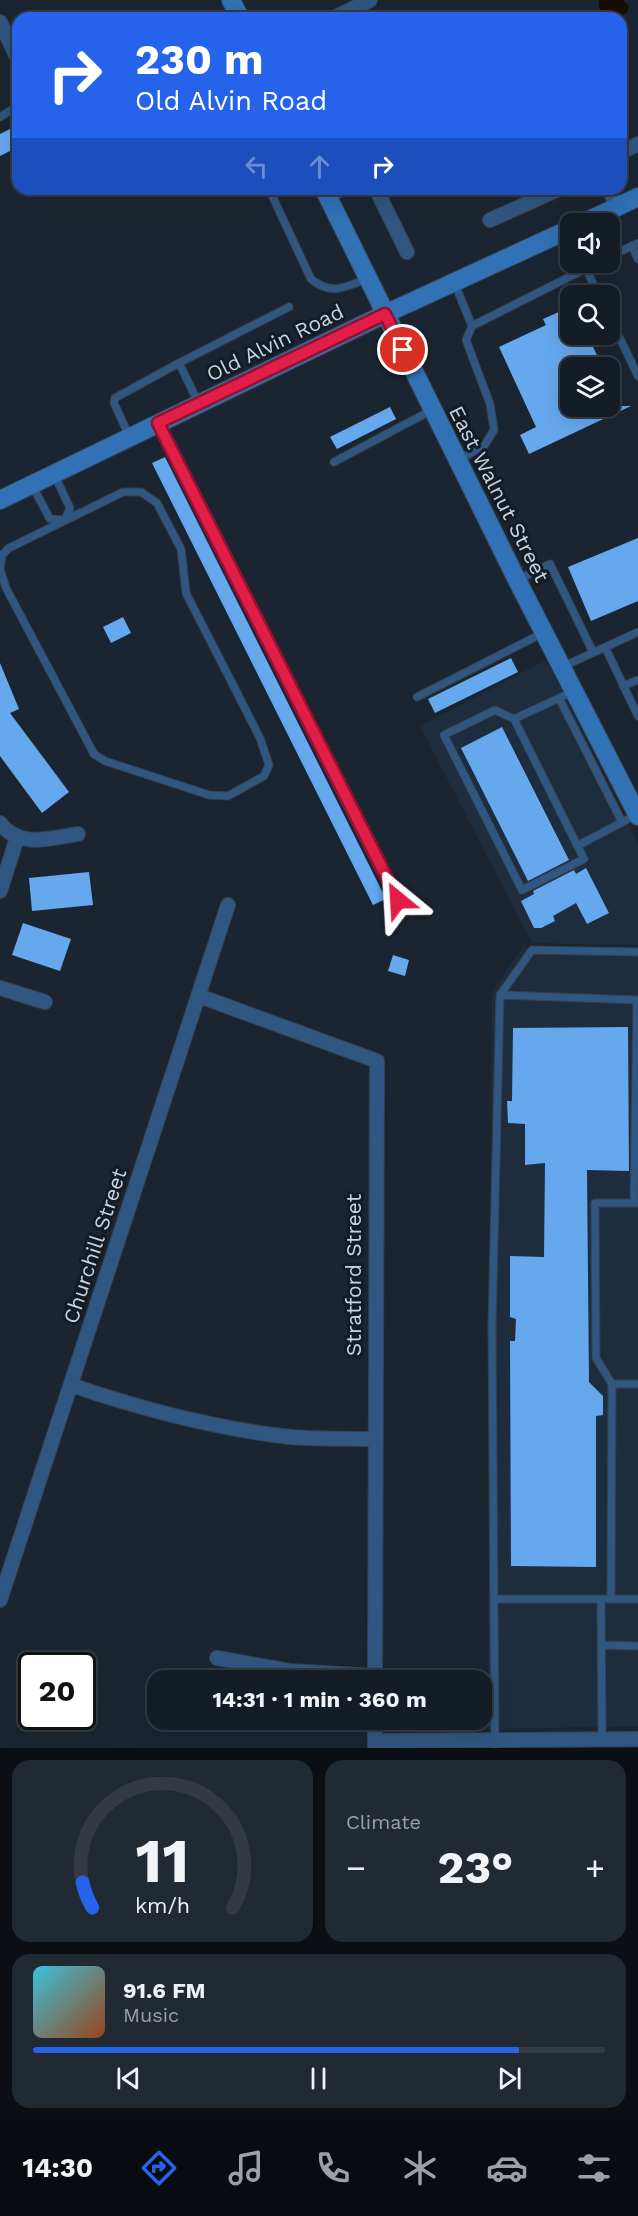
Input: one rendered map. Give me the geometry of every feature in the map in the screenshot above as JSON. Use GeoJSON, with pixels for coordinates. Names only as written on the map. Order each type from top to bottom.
{"type":"FeatureCollection","features":[{"type":"Feature","properties":{"kind":"street"},"geometry":{"type":"LineString","coordinates":[[346,12],[370,0]]}},
{"type":"Feature","properties":{"kind":"street"},"geometry":{"type":"LineString","coordinates":[[0,22],[12,46]]}},
{"type":"Feature","properties":{"kind":"street","name":"East Walnut Street"},"geometry":{"type":"LineString","coordinates":[[333,195],[385,314],[562,667],[567,694],[634,816]]}},
{"type":"Feature","properties":{"kind":"street"},"geometry":{"type":"LineString","coordinates":[[379,195],[407,252]]}},
{"type":"Feature","properties":{"kind":"street"},"geometry":{"type":"LineString","coordinates":[[490,220],[546,195]]}},
{"type":"Feature","properties":{"kind":"street"},"geometry":{"type":"LineString","coordinates":[[612,195],[617,207]]}},
{"type":"Feature","properties":{"kind":"street","name":"Old Alvin Road"},"geometry":{"type":"LineString","coordinates":[[605,213],[638,197]]}},
{"type":"Feature","properties":{"kind":"street","name":"Old Alvin Road"},"geometry":{"type":"LineString","coordinates":[[0,500],[385,314],[560,235]]}},
{"type":"Feature","properties":{"kind":"street"},"geometry":{"type":"LineString","coordinates":[[0,823],[17,838],[35,841],[78,834]]}},
{"type":"Feature","properties":{"kind":"street"},"geometry":{"type":"LineString","coordinates":[[0,891],[17,838]]}},
{"type":"Feature","properties":{"kind":"street","name":"Churchill Street"},"geometry":{"type":"LineString","coordinates":[[0,1600],[228,905]]}},
{"type":"Feature","properties":{"kind":"street"},"geometry":{"type":"LineString","coordinates":[[0,988],[45,1002]]}},
{"type":"Feature","properties":{"kind":"street","name":"Stratford Street"},"geometry":{"type":"LineString","coordinates":[[199,996],[377,1061],[375,1670]]}},
{"type":"Feature","properties":{"kind":"street"},"geometry":{"type":"LineString","coordinates":[[71,1385],[150,1412],[200,1424],[284,1437],[374,1439]]}},
{"type":"Feature","properties":{"kind":"street"},"geometry":{"type":"LineString","coordinates":[[216,1658],[284,1670]]}},
{"type":"Feature","properties":{"kind":"street"},"geometry":{"type":"LineString","coordinates":[[375,1744],[542,1744],[638,1739]]}},
{"type":"Feature","properties":{"kind":"lane"},"geometry":{"type":"LineString","coordinates":[[272,195],[311,279],[321,287],[338,291],[368,278]]}},
{"type":"Feature","properties":{"kind":"lane"},"geometry":{"type":"LineString","coordinates":[[620,252],[635,245],[638,259]]}},
{"type":"Feature","properties":{"kind":"lane"},"geometry":{"type":"LineString","coordinates":[[457,460],[484,446],[494,430],[490,404],[466,340],[472,326],[571,273]]}},
{"type":"Feature","properties":{"kind":"lane"},"geometry":{"type":"LineString","coordinates":[[454,282],[472,326]]}},
{"type":"Feature","properties":{"kind":"lane"},"geometry":{"type":"LineString","coordinates":[[130,437],[117,412],[115,398],[289,307]]}},
{"type":"Feature","properties":{"kind":"lane"},"geometry":{"type":"LineString","coordinates":[[620,339],[638,376]]}},
{"type":"Feature","properties":{"kind":"lane"},"geometry":{"type":"LineString","coordinates":[[179,363],[199,404]]}},
{"type":"Feature","properties":{"kind":"lane"},"geometry":{"type":"LineString","coordinates":[[334,462],[432,410]]}},
{"type":"Feature","properties":{"kind":"lane"},"geometry":{"type":"LineString","coordinates":[[158,423],[398,900]]}},
{"type":"Feature","properties":{"kind":"lane"},"geometry":{"type":"LineString","coordinates":[[32,485],[50,519],[65,520],[123,492],[141,492],[157,503],[181,549],[186,593],[260,738],[269,765],[264,776],[228,796],[210,795],[105,761],[94,754],[6,588],[0,569],[2,555],[9,548],[65,520],[70,508],[54,474]]}},
{"type":"Feature","properties":{"kind":"lane"},"geometry":{"type":"LineString","coordinates":[[517,580],[550,564],[593,652]]}},
{"type":"Feature","properties":{"kind":"lane"},"geometry":{"type":"LineString","coordinates":[[562,667],[638,632]]}},
{"type":"Feature","properties":{"kind":"lane"},"geometry":{"type":"LineString","coordinates":[[417,697],[544,633]]}},
{"type":"Feature","properties":{"kind":"lane"},"geometry":{"type":"LineString","coordinates":[[605,647],[638,716]]}},
{"type":"Feature","properties":{"kind":"lane"},"geometry":{"type":"LineString","coordinates":[[623,686],[638,680]]}},
{"type":"Feature","properties":{"kind":"lane"},"geometry":{"type":"LineString","coordinates":[[514,719],[567,694]]}},
{"type":"Feature","properties":{"kind":"lane"},"geometry":{"type":"LineString","coordinates":[[495,710],[514,719],[584,859],[522,890],[444,735],[495,710]]}},
{"type":"Feature","properties":{"kind":"lane"},"geometry":{"type":"LineString","coordinates":[[577,846],[634,816]]}},
{"type":"Feature","properties":{"kind":"lane"},"geometry":{"type":"LineString","coordinates":[[494,1744],[492,1324],[500,995],[532,950],[638,952]]}},
{"type":"Feature","properties":{"kind":"lane"},"geometry":{"type":"LineString","coordinates":[[500,995],[638,1000],[636,1203],[595,1203],[596,1358],[612,1384],[611,1599]]}},
{"type":"Feature","properties":{"kind":"lane"},"geometry":{"type":"LineString","coordinates":[[612,1384],[638,1384]]}},
{"type":"Feature","properties":{"kind":"lane"},"geometry":{"type":"LineString","coordinates":[[494,1599],[638,1599]]}},
{"type":"Feature","properties":{"kind":"lane"},"geometry":{"type":"LineString","coordinates":[[602,1599],[606,1742]]}},
{"type":"Feature","properties":{"kind":"lane"},"geometry":{"type":"LineString","coordinates":[[602,1645],[638,1646]]}},
{"type":"Feature","properties":{"kind":"shaded area"},"geometry":{"type":"Polygon","coordinates":[[[599,0],[623,0],[629,6],[627,13],[605,12],[599,8],[599,0]]]}},
{"type":"Feature","properties":{"kind":"shaded area"},"geometry":{"type":"Polygon","coordinates":[[[546,660],[638,843],[638,945],[532,943],[420,726],[546,660]]]}},
{"type":"Feature","properties":{"kind":"shaded area"},"geometry":{"type":"Polygon","coordinates":[[[523,947],[638,949],[638,1726],[492,1729],[492,1670],[488,1670],[492,992],[523,947]]]}},
{"type":"Feature","properties":{"kind":"building"},"geometry":{"type":"Polygon","coordinates":[[[12,128],[12,150],[0,156],[0,134],[12,128]]]}},
{"type":"Feature","properties":{"kind":"building"},"geometry":{"type":"Polygon","coordinates":[[[560,311],[560,345],[592,345],[598,357],[560,357],[560,417],[608,417],[529,454],[520,435],[536,427],[499,347],[546,325],[543,319],[560,311]]]}},
{"type":"Feature","properties":{"kind":"building"},"geometry":{"type":"Polygon","coordinates":[[[620,406],[631,406],[620,411],[620,406]]]}},
{"type":"Feature","properties":{"kind":"building"},"geometry":{"type":"Polygon","coordinates":[[[390,407],[396,419],[337,449],[330,437],[390,407]]]}},
{"type":"Feature","properties":{"kind":"building"},"geometry":{"type":"Polygon","coordinates":[[[165,457],[386,899],[373,905],[152,463],[165,457]]]}},
{"type":"Feature","properties":{"kind":"building"},"geometry":{"type":"Polygon","coordinates":[[[638,538],[638,601],[591,621],[568,567],[638,538]]]}},
{"type":"Feature","properties":{"kind":"building"},"geometry":{"type":"Polygon","coordinates":[[[123,617],[131,633],[111,643],[103,627],[123,617]]]}},
{"type":"Feature","properties":{"kind":"building"},"geometry":{"type":"Polygon","coordinates":[[[511,658],[518,672],[435,713],[428,699],[511,658]]]}},
{"type":"Feature","properties":{"kind":"building"},"geometry":{"type":"Polygon","coordinates":[[[0,663],[19,709],[10,713],[69,792],[42,813],[0,756],[0,663]]]}},
{"type":"Feature","properties":{"kind":"building"},"geometry":{"type":"Polygon","coordinates":[[[502,727],[569,860],[528,881],[461,748],[502,727]]]}},
{"type":"Feature","properties":{"kind":"building"},"geometry":{"type":"Polygon","coordinates":[[[586,868],[609,913],[587,924],[576,903],[553,916],[555,921],[541,928],[534,928],[521,901],[534,894],[533,891],[574,870],[576,874],[586,868]]]}},
{"type":"Feature","properties":{"kind":"building"},"geometry":{"type":"Polygon","coordinates":[[[89,872],[93,905],[32,911],[29,878],[89,872]]]}},
{"type":"Feature","properties":{"kind":"building"},"geometry":{"type":"Polygon","coordinates":[[[23,923],[71,939],[60,971],[12,955],[23,923]]]}},
{"type":"Feature","properties":{"kind":"building"},"geometry":{"type":"Polygon","coordinates":[[[393,955],[409,960],[405,976],[388,971],[393,955]]]}},
{"type":"Feature","properties":{"kind":"building"},"geometry":{"type":"Polygon","coordinates":[[[628,1027],[629,1171],[587,1170],[589,1382],[603,1396],[603,1415],[596,1416],[596,1567],[511,1566],[510,1341],[515,1341],[516,1319],[510,1317],[510,1256],[544,1257],[545,1163],[525,1165],[525,1124],[508,1123],[507,1101],[512,1101],[513,1028],[628,1027]]]}},
{"type":"Feature","properties":{"kind":"route"},"geometry":{"type":"LineString","coordinates":[[398,900],[158,423],[385,314],[403,350]]}}]}
